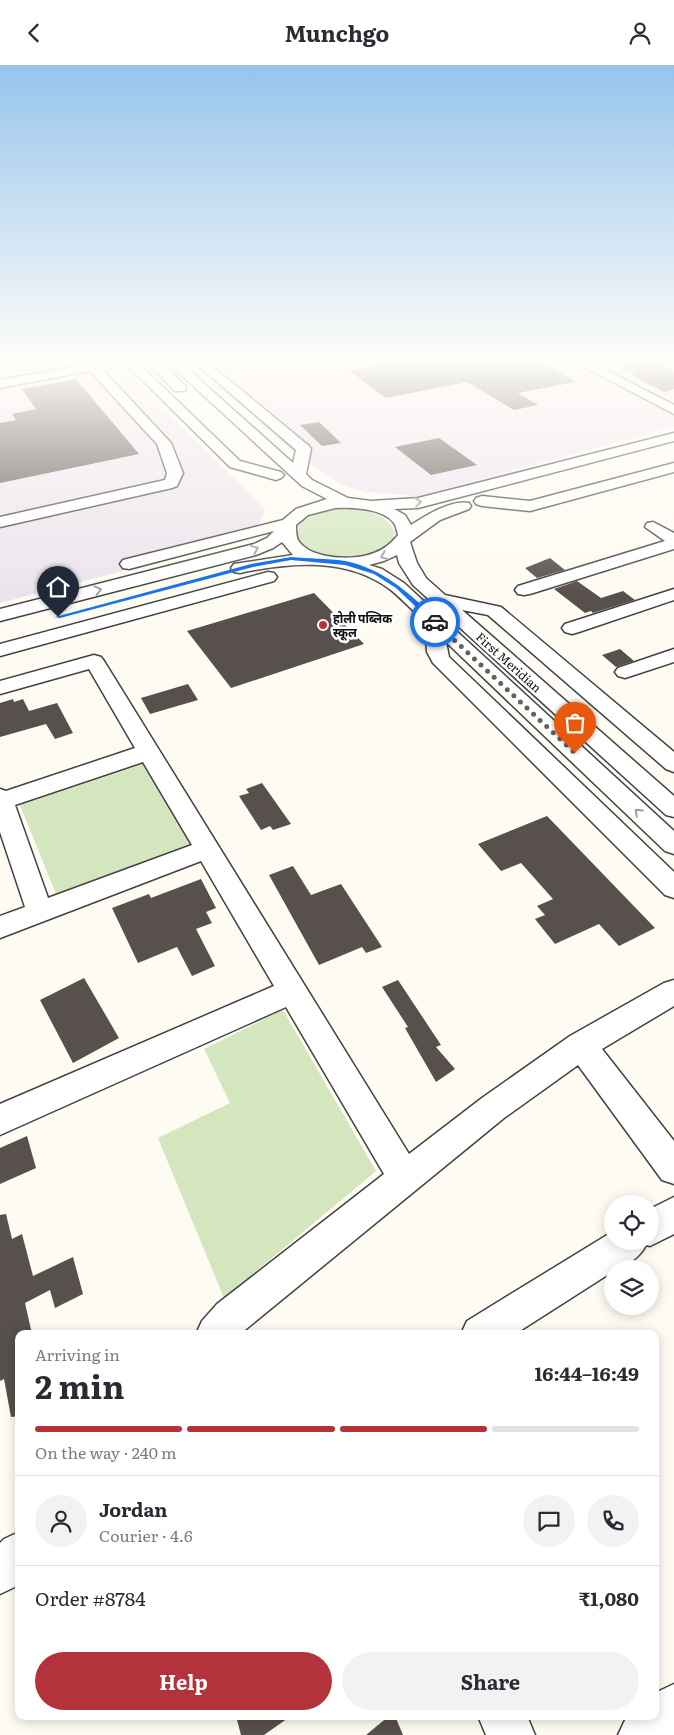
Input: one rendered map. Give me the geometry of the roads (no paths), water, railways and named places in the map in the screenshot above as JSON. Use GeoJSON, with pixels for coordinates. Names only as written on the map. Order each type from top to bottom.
{"type":"FeatureCollection","features":[{"type":"Feature","properties":{"kind":"street"},"geometry":{"type":"LineString","coordinates":[[0,522],[172,483],[175,473],[164,443],[160,439]]}},
{"type":"Feature","properties":{"kind":"street"},"geometry":{"type":"LineString","coordinates":[[209,439],[235,464],[276,475]]}},
{"type":"Feature","properties":{"kind":"street"},"geometry":{"type":"LineString","coordinates":[[259,439],[308,483],[346,503]]}},
{"type":"Feature","properties":{"kind":"street"},"geometry":{"type":"LineString","coordinates":[[292,439],[304,449],[298,474]]}},
{"type":"Feature","properties":{"kind":"street"},"geometry":{"type":"LineString","coordinates":[[468,491],[488,470],[614,439]]}},
{"type":"Feature","properties":{"kind":"street"},"geometry":{"type":"LineString","coordinates":[[0,615],[250,551],[273,541],[291,521],[303,512],[325,505],[346,503],[370,505],[418,503],[663,439]]}},
{"type":"Feature","properties":{"kind":"street"},"geometry":{"type":"LineString","coordinates":[[0,633],[266,562],[291,559],[318,559],[345,563],[376,559],[393,553],[405,540],[434,517],[452,509],[674,451]]}},
{"type":"Feature","properties":{"kind":"street"},"geometry":{"type":"LineString","coordinates":[[255,456],[276,475],[290,493],[291,521],[286,533],[288,541],[300,552],[318,559]]}},
{"type":"Feature","properties":{"kind":"street"},"geometry":{"type":"LineString","coordinates":[[482,501],[530,506],[674,467]]}},
{"type":"Feature","properties":{"kind":"street","name":"First Meridian"},"geometry":{"type":"LineString","coordinates":[[370,505],[384,509],[401,520],[408,563],[419,581],[674,809]]}},
{"type":"Feature","properties":{"kind":"street"},"geometry":{"type":"LineString","coordinates":[[109,569],[291,521]]}},
{"type":"Feature","properties":{"kind":"street"},"geometry":{"type":"LineString","coordinates":[[653,527],[674,540]]}},
{"type":"Feature","properties":{"kind":"street"},"geometry":{"type":"LineString","coordinates":[[524,591],[674,544]]}},
{"type":"Feature","properties":{"kind":"street"},"geometry":{"type":"LineString","coordinates":[[137,562],[218,560]]}},
{"type":"Feature","properties":{"kind":"street","name":"First Meridian"},"geometry":{"type":"LineString","coordinates":[[345,563],[376,573],[398,587],[674,845]]}},
{"type":"Feature","properties":{"kind":"street"},"geometry":{"type":"LineString","coordinates":[[0,650],[300,568]]}},
{"type":"Feature","properties":{"kind":"street"},"geometry":{"type":"LineString","coordinates":[[186,599],[204,578]]}},
{"type":"Feature","properties":{"kind":"street"},"geometry":{"type":"LineString","coordinates":[[572,627],[674,593]]}},
{"type":"Feature","properties":{"kind":"street"},"geometry":{"type":"LineString","coordinates":[[439,599],[494,611],[674,764]]}},
{"type":"Feature","properties":{"kind":"street"},"geometry":{"type":"LineString","coordinates":[[0,639],[74,613]]}},
{"type":"Feature","properties":{"kind":"street"},"geometry":{"type":"LineString","coordinates":[[434,622],[437,652],[440,659],[674,889]]}},
{"type":"Feature","properties":{"kind":"street"},"geometry":{"type":"LineString","coordinates":[[625,672],[674,655]]}},
{"type":"Feature","properties":{"kind":"street"},"geometry":{"type":"LineString","coordinates":[[0,688],[94,661],[404,1178]]}},
{"type":"Feature","properties":{"kind":"street"},"geometry":{"type":"LineString","coordinates":[[40,912],[1,799],[148,752]]}},
{"type":"Feature","properties":{"kind":"street"},"geometry":{"type":"LineString","coordinates":[[0,927],[207,849]]}},
{"type":"Feature","properties":{"kind":"street"},"geometry":{"type":"LineString","coordinates":[[0,1120],[292,991]]}},
{"type":"Feature","properties":{"kind":"street"},"geometry":{"type":"LineString","coordinates":[[219,1330],[230,1317],[493,1108],[581,1045],[674,992]]}},
{"type":"Feature","properties":{"kind":"street"},"geometry":{"type":"LineString","coordinates":[[581,1045],[674,1168]]}},
{"type":"Feature","properties":{"kind":"street"},"geometry":{"type":"LineString","coordinates":[[659,1223],[674,1214]]}},
{"type":"Feature","properties":{"kind":"street"},"geometry":{"type":"LineString","coordinates":[[486,1330],[615,1250]]}},
{"type":"Feature","properties":{"kind":"street"},"geometry":{"type":"LineString","coordinates":[[0,1571],[15,1558]]}},
{"type":"Feature","properties":{"kind":"street"},"geometry":{"type":"LineString","coordinates":[[642,1735],[674,1708]]}},
{"type":"Feature","properties":{"kind":"street"},"geometry":{"type":"LineString","coordinates":[[504,1720],[511,1735]]}},
{"type":"Feature","properties":{"kind":"place","name":"होली पब्लिक स्कूल"},"geometry":{"type":"Point","coordinates":[323,625]}}]}
